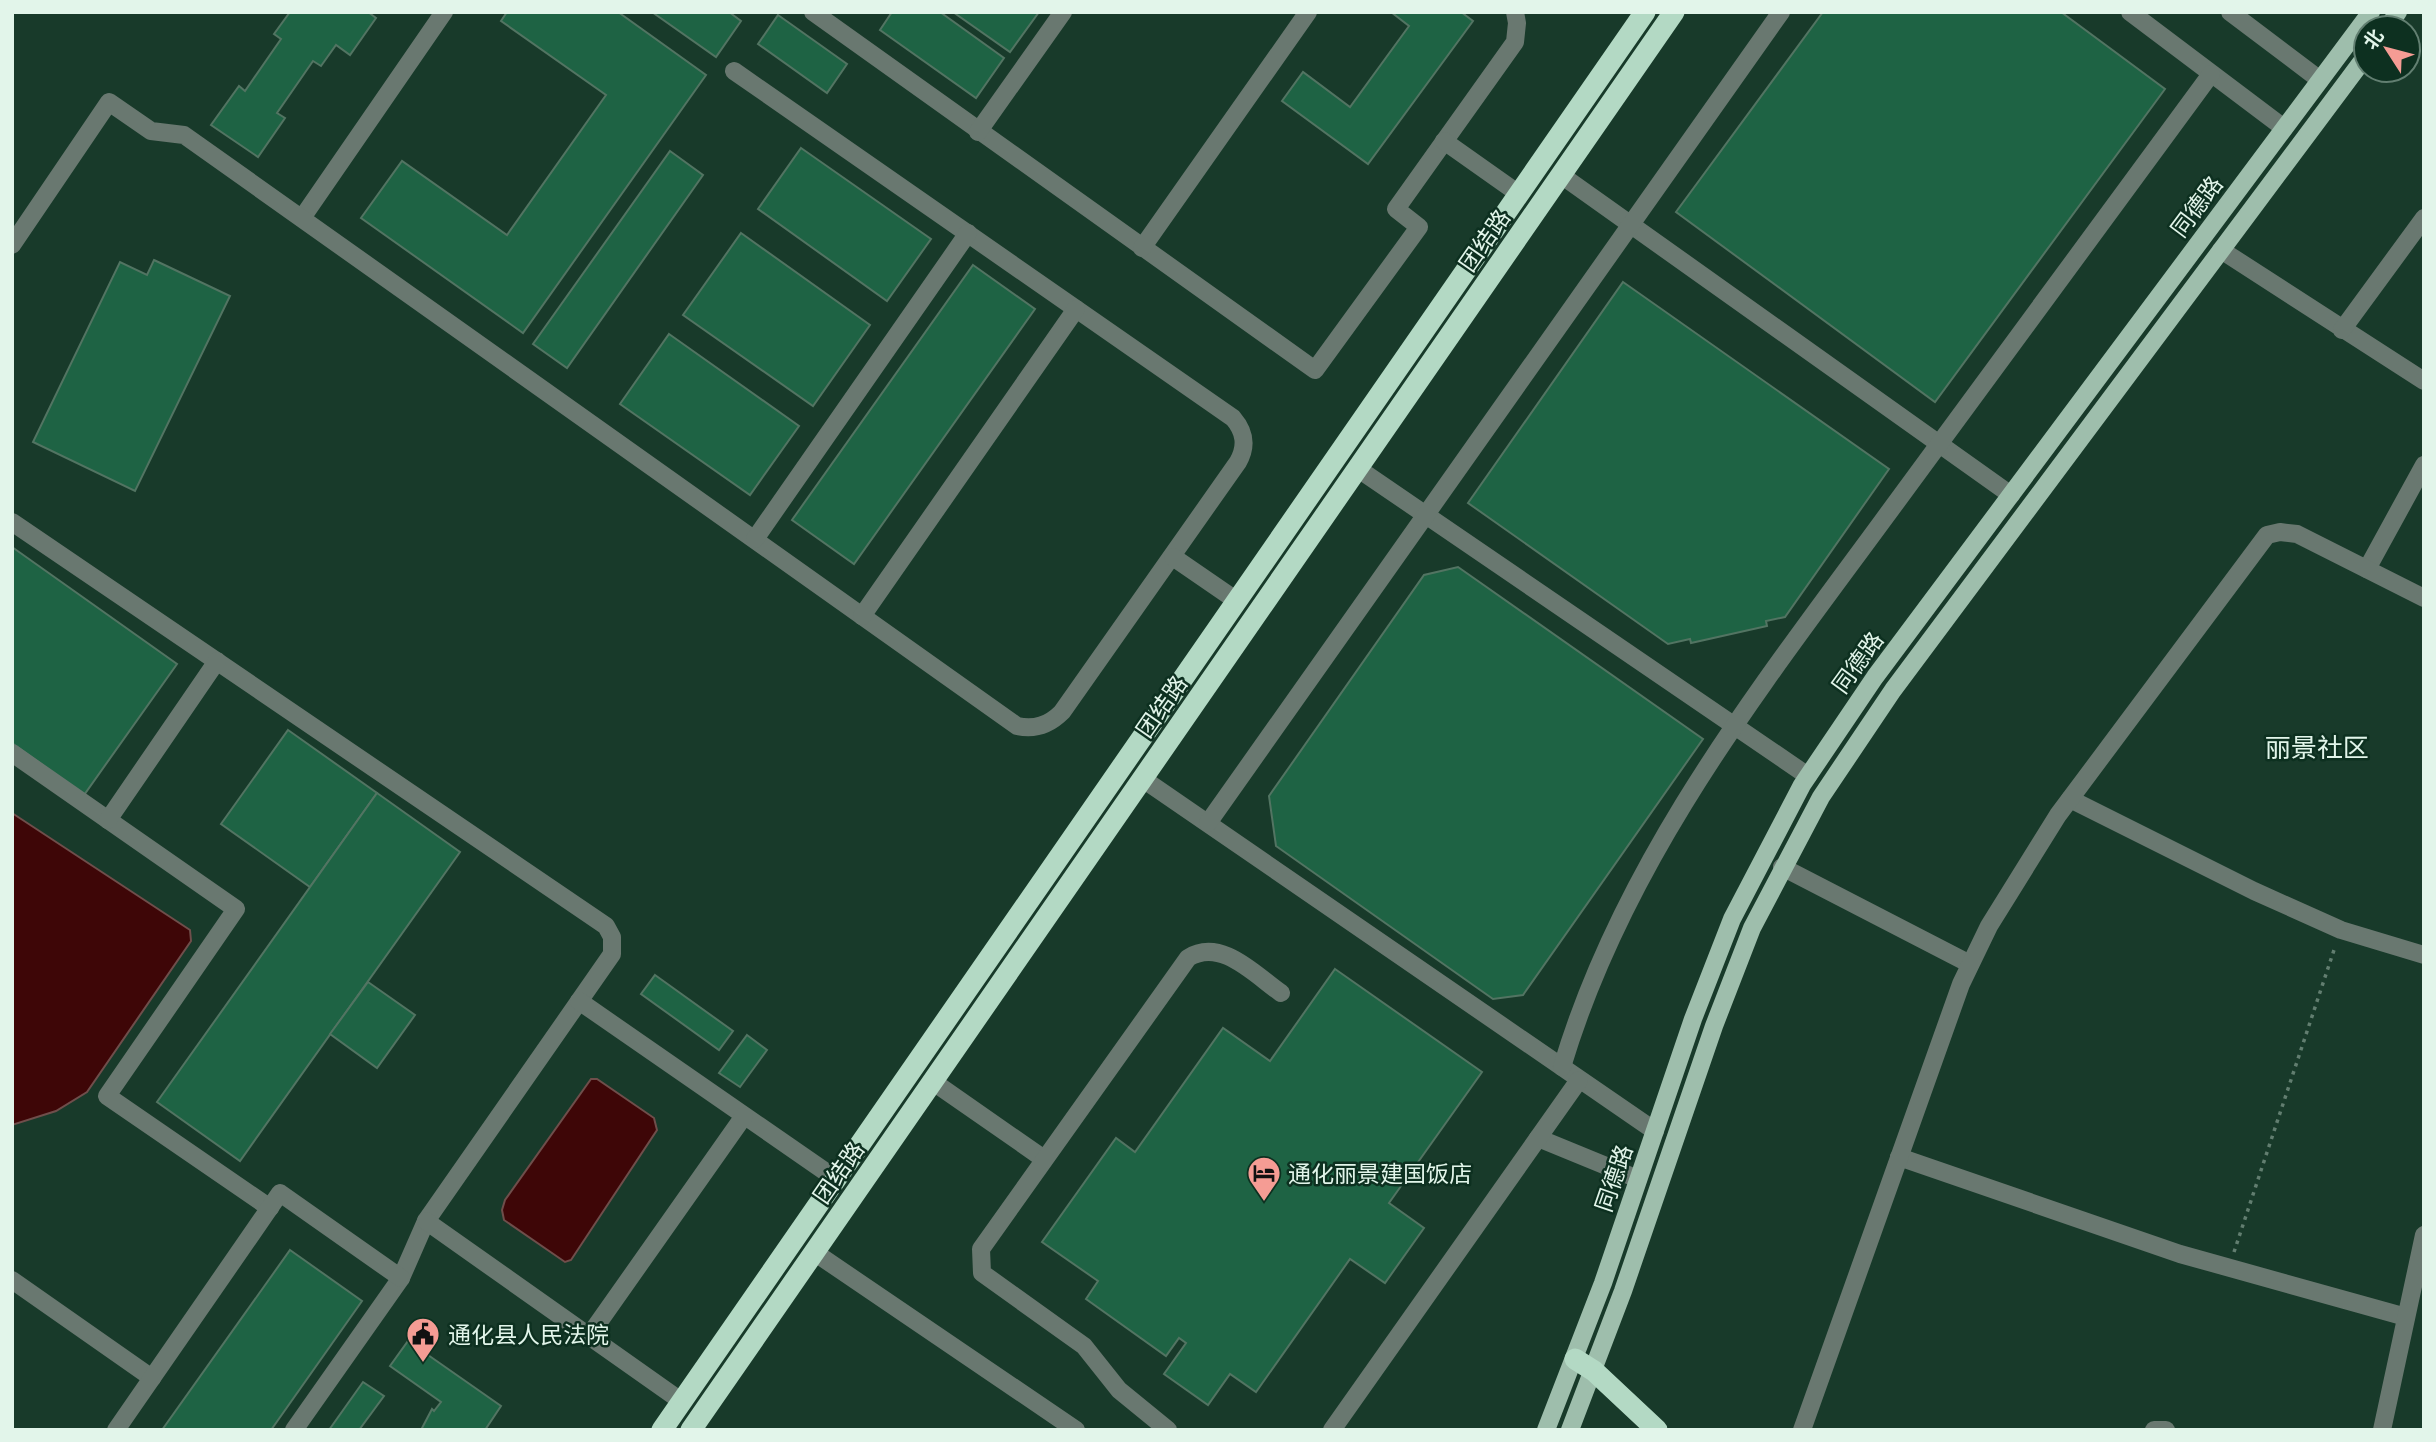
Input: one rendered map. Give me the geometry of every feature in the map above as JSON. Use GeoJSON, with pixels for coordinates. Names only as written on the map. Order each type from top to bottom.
{"type":"FeatureCollection","features":[{"type":"Feature","properties":{"kind":"highway","name":"团结路"},"geometry":{"type":"LineString","coordinates":[[662,1430],[1645,12]]}},
{"type":"Feature","properties":{"kind":"highway","name":"团结路"},"geometry":{"type":"LineString","coordinates":[[691,1430],[1674,12]]}},
{"type":"Feature","properties":{"kind":"highway"},"geometry":{"type":"LineString","coordinates":[[1575,1359],[1594,1371],[1657,1430]]}},
{"type":"Feature","properties":{"kind":"main road","name":"同德路"},"geometry":{"type":"LineString","coordinates":[[1546,1430],[1575,1359],[1693,1019],[1732,919],[1766,849],[1808,776],[1875,677],[2371,12]]}},
{"type":"Feature","properties":{"kind":"main road","name":"同德路"},"geometry":{"type":"LineString","coordinates":[[1570,1430],[1594,1371],[1723,1002],[1752,928],[1821,797],[1893,690],[2352,75]]}},
{"type":"Feature","properties":{"kind":"street"},"geometry":{"type":"LineString","coordinates":[[302,218],[444,12]]}},
{"type":"Feature","properties":{"kind":"street"},"geometry":{"type":"LineString","coordinates":[[813,12],[1315,370],[1419,227],[1396,209],[1515,42],[1517,23],[1514,12]]}},
{"type":"Feature","properties":{"kind":"street"},"geometry":{"type":"LineString","coordinates":[[978,132],[1063,12]]}},
{"type":"Feature","properties":{"kind":"street"},"geometry":{"type":"LineString","coordinates":[[1142,248],[1308,12]]}},
{"type":"Feature","properties":{"kind":"street"},"geometry":{"type":"LineString","coordinates":[[1208,823],[1782,12]]}},
{"type":"Feature","properties":{"kind":"street"},"geometry":{"type":"LineString","coordinates":[[2130,12],[2284,128]]}},
{"type":"Feature","properties":{"kind":"street"},"geometry":{"type":"LineString","coordinates":[[2230,12],[2320,80]]}},
{"type":"Feature","properties":{"kind":"street"},"geometry":{"type":"LineString","coordinates":[[12,245],[109,102],[151,131],[184,135],[1017,726],[1039,726],[1062,712],[1173,557],[1241,456],[1243,433],[1233,418],[733,71]]}},
{"type":"Feature","properties":{"kind":"street"},"geometry":{"type":"LineString","coordinates":[[1562,1068],[1587,990],[1619,917],[1733,724],[2211,74]]}},
{"type":"Feature","properties":{"kind":"street"},"geometry":{"type":"LineString","coordinates":[[1444,141],[1519,194]]}},
{"type":"Feature","properties":{"kind":"street"},"geometry":{"type":"LineString","coordinates":[[1561,175],[2011,495]]}},
{"type":"Feature","properties":{"kind":"street"},"geometry":{"type":"LineString","coordinates":[[2342,330],[2424,218]]}},
{"type":"Feature","properties":{"kind":"street"},"geometry":{"type":"LineString","coordinates":[[755,539],[968,233]]}},
{"type":"Feature","properties":{"kind":"street"},"geometry":{"type":"LineString","coordinates":[[2221,250],[2424,381]]}},
{"type":"Feature","properties":{"kind":"street"},"geometry":{"type":"LineString","coordinates":[[862,616],[1076,309]]}},
{"type":"Feature","properties":{"kind":"street"},"geometry":{"type":"LineString","coordinates":[[2367,569],[2424,465]]}},
{"type":"Feature","properties":{"kind":"street"},"geometry":{"type":"LineString","coordinates":[[1357,468],[1808,776]]}},
{"type":"Feature","properties":{"kind":"street"},"geometry":{"type":"LineString","coordinates":[[12,522],[606,926],[612,937],[612,954],[426,1221],[401,1278],[294,1430]]}},
{"type":"Feature","properties":{"kind":"street"},"geometry":{"type":"LineString","coordinates":[[1802,1430],[1970,964],[1989,926],[2070,799],[2267,535],[2280,532],[2297,534],[2424,598]]}},
{"type":"Feature","properties":{"kind":"street"},"geometry":{"type":"LineString","coordinates":[[1173,557],[1237,601]]}},
{"type":"Feature","properties":{"kind":"street"},"geometry":{"type":"LineString","coordinates":[[108,820],[217,661]]}},
{"type":"Feature","properties":{"kind":"street"},"geometry":{"type":"LineString","coordinates":[[12,753],[236,909],[107,1096],[270,1208]]}},
{"type":"Feature","properties":{"kind":"street"},"geometry":{"type":"LineString","coordinates":[[1143,779],[1655,1131]]}},
{"type":"Feature","properties":{"kind":"street"},"geometry":{"type":"LineString","coordinates":[[2070,799],[2254,891],[2341,930],[2424,955]]}},
{"type":"Feature","properties":{"kind":"street"},"geometry":{"type":"LineString","coordinates":[[1782,867],[1970,964]]}},
{"type":"Feature","properties":{"kind":"street"},"geometry":{"type":"LineString","coordinates":[[1168,1430],[1119,1390],[1084,1346],[982,1273],[980,1257],[984,1242],[1188,958],[1206,950],[1223,953],[1281,993]]}},
{"type":"Feature","properties":{"kind":"street"},"geometry":{"type":"LineString","coordinates":[[579,1002],[836,1179]]}},
{"type":"Feature","properties":{"kind":"street"},"geometry":{"type":"LineString","coordinates":[[1332,1430],[1579,1080]]}},
{"type":"Feature","properties":{"kind":"street"},"geometry":{"type":"LineString","coordinates":[[932,1081],[1044,1159]]}},
{"type":"Feature","properties":{"kind":"street"},"geometry":{"type":"LineString","coordinates":[[589,1336],[744,1116]]}},
{"type":"Feature","properties":{"kind":"street"},"geometry":{"type":"LineString","coordinates":[[1538,1138],[1639,1179]]}},
{"type":"Feature","properties":{"kind":"street"},"geometry":{"type":"LineString","coordinates":[[1899,1157],[2180,1254],[2406,1317]]}},
{"type":"Feature","properties":{"kind":"street"},"geometry":{"type":"LineString","coordinates":[[116,1430],[280,1193],[401,1278]]}},
{"type":"Feature","properties":{"kind":"street"},"geometry":{"type":"LineString","coordinates":[[426,1221],[681,1401]]}},
{"type":"Feature","properties":{"kind":"street"},"geometry":{"type":"LineString","coordinates":[[2382,1430],[2424,1235]]}},
{"type":"Feature","properties":{"kind":"street"},"geometry":{"type":"LineString","coordinates":[[814,1252],[1076,1430]]}},
{"type":"Feature","properties":{"kind":"street"},"geometry":{"type":"LineString","coordinates":[[12,1280],[152,1378]]}},
{"type":"Feature","properties":{"kind":"street"},"geometry":{"type":"LineString","coordinates":[[2154,1430],[2166,1430]]}},
{"type":"Feature","properties":{"kind":"path"},"geometry":{"type":"LineString","coordinates":[[2228,1268],[2341,930]]}},
{"type":"Feature","properties":{"kind":"shaded area"},"geometry":{"type":"Polygon","coordinates":[[[12,813],[190,930],[191,941],[87,1092],[56,1111],[12,1125],[12,813]]]}},
{"type":"Feature","properties":{"kind":"shaded area"},"geometry":{"type":"Polygon","coordinates":[[[591,1079],[597,1079],[654,1118],[657,1130],[571,1260],[565,1262],[504,1220],[502,1210],[505,1200],[591,1079]]]}},
{"type":"Feature","properties":{"kind":"building"},"geometry":{"type":"Polygon","coordinates":[[[290,12],[368,12],[376,18],[350,55],[336,45],[321,66],[313,61],[277,113],[285,118],[258,157],[211,125],[239,86],[245,91],[281,39],[274,34],[290,12]]]}},
{"type":"Feature","properties":{"kind":"building"},"geometry":{"type":"Polygon","coordinates":[[[507,12],[618,12],[706,75],[523,333],[361,218],[402,161],[507,235],[606,95],[501,21],[507,12]]]}},
{"type":"Feature","properties":{"kind":"building"},"geometry":{"type":"Polygon","coordinates":[[[652,12],[729,12],[741,21],[716,57],[652,12]]]}},
{"type":"Feature","properties":{"kind":"building"},"geometry":{"type":"Polygon","coordinates":[[[892,12],[940,12],[1004,58],[976,98],[880,30],[892,12]]]}},
{"type":"Feature","properties":{"kind":"building"},"geometry":{"type":"Polygon","coordinates":[[[953,12],[1039,12],[1010,52],[953,12]]]}},
{"type":"Feature","properties":{"kind":"building"},"geometry":{"type":"Polygon","coordinates":[[[1391,12],[1461,12],[1473,21],[1368,164],[1282,101],[1303,72],[1350,107],[1409,26],[1391,12]]]}},
{"type":"Feature","properties":{"kind":"building"},"geometry":{"type":"Polygon","coordinates":[[[1823,12],[2061,12],[2165,89],[1935,402],[1676,212],[1823,12]]]}},
{"type":"Feature","properties":{"kind":"building"},"geometry":{"type":"Polygon","coordinates":[[[778,15],[847,64],[827,93],[758,44],[778,15]]]}},
{"type":"Feature","properties":{"kind":"building"},"geometry":{"type":"Polygon","coordinates":[[[801,148],[931,239],[887,301],[758,209],[801,148]]]}},
{"type":"Feature","properties":{"kind":"building"},"geometry":{"type":"Polygon","coordinates":[[[670,151],[703,175],[567,368],[533,344],[670,151]]]}},
{"type":"Feature","properties":{"kind":"building"},"geometry":{"type":"Polygon","coordinates":[[[741,233],[870,325],[813,406],[683,315],[741,233]]]}},
{"type":"Feature","properties":{"kind":"building"},"geometry":{"type":"Polygon","coordinates":[[[154,260],[230,296],[135,491],[33,442],[120,262],[147,275],[154,260]]]}},
{"type":"Feature","properties":{"kind":"building"},"geometry":{"type":"Polygon","coordinates":[[[973,265],[1035,309],[854,564],[792,520],[973,265]]]}},
{"type":"Feature","properties":{"kind":"building"},"geometry":{"type":"Polygon","coordinates":[[[1623,282],[1889,469],[1785,617],[1766,621],[1767,626],[1691,643],[1690,639],[1668,644],[1468,503],[1623,282]]]}},
{"type":"Feature","properties":{"kind":"building"},"geometry":{"type":"Polygon","coordinates":[[[669,334],[799,426],[750,495],[620,404],[669,334]]]}},
{"type":"Feature","properties":{"kind":"building"},"geometry":{"type":"Polygon","coordinates":[[[12,547],[177,664],[84,795],[12,743],[12,547]]]}},
{"type":"Feature","properties":{"kind":"building"},"geometry":{"type":"Polygon","coordinates":[[[1458,567],[1703,739],[1523,995],[1493,999],[1276,846],[1269,796],[1424,575],[1458,567]]]}},
{"type":"Feature","properties":{"kind":"building"},"geometry":{"type":"Polygon","coordinates":[[[288,730],[377,793],[310,887],[221,824],[288,730]]]}},
{"type":"Feature","properties":{"kind":"building"},"geometry":{"type":"Polygon","coordinates":[[[377,793],[460,852],[240,1161],[157,1102],[377,793]]]}},
{"type":"Feature","properties":{"kind":"building"},"geometry":{"type":"Polygon","coordinates":[[[1335,969],[1482,1072],[1389,1203],[1424,1228],[1385,1283],[1350,1259],[1256,1392],[1230,1374],[1208,1405],[1164,1374],[1186,1343],[1179,1338],[1166,1356],[1086,1299],[1098,1281],[1042,1242],[1116,1138],[1135,1152],[1223,1028],[1270,1061],[1335,969]]]}},
{"type":"Feature","properties":{"kind":"building"},"geometry":{"type":"Polygon","coordinates":[[[655,975],[733,1031],[719,1050],[641,994],[655,975]]]}},
{"type":"Feature","properties":{"kind":"building"},"geometry":{"type":"Polygon","coordinates":[[[368,982],[415,1015],[377,1068],[330,1034],[368,982]]]}},
{"type":"Feature","properties":{"kind":"building"},"geometry":{"type":"Polygon","coordinates":[[[747,1035],[767,1050],[740,1087],[719,1073],[747,1035]]]}},
{"type":"Feature","properties":{"kind":"building"},"geometry":{"type":"Polygon","coordinates":[[[290,1250],[362,1301],[271,1430],[162,1430],[290,1250]]]}},
{"type":"Feature","properties":{"kind":"building"},"geometry":{"type":"Polygon","coordinates":[[[408,1341],[501,1406],[485,1430],[421,1430],[432,1409],[434,1411],[441,1402],[390,1366],[408,1341]]]}},
{"type":"Feature","properties":{"kind":"building"},"geometry":{"type":"Polygon","coordinates":[[[363,1382],[384,1396],[359,1430],[329,1430],[363,1382]]]}},
{"type":"Feature","properties":{"kind":"place","name":"通化丽景建国饭店"},"geometry":{"type":"Point","coordinates":[1264,1203]}},
{"type":"Feature","properties":{"kind":"place","name":"通化县人民法院"},"geometry":{"type":"Point","coordinates":[423,1364]}},
{"type":"Feature","properties":{"kind":"district","name":"丽景社区"},"geometry":{"type":"Point","coordinates":[2317,747]}}]}
